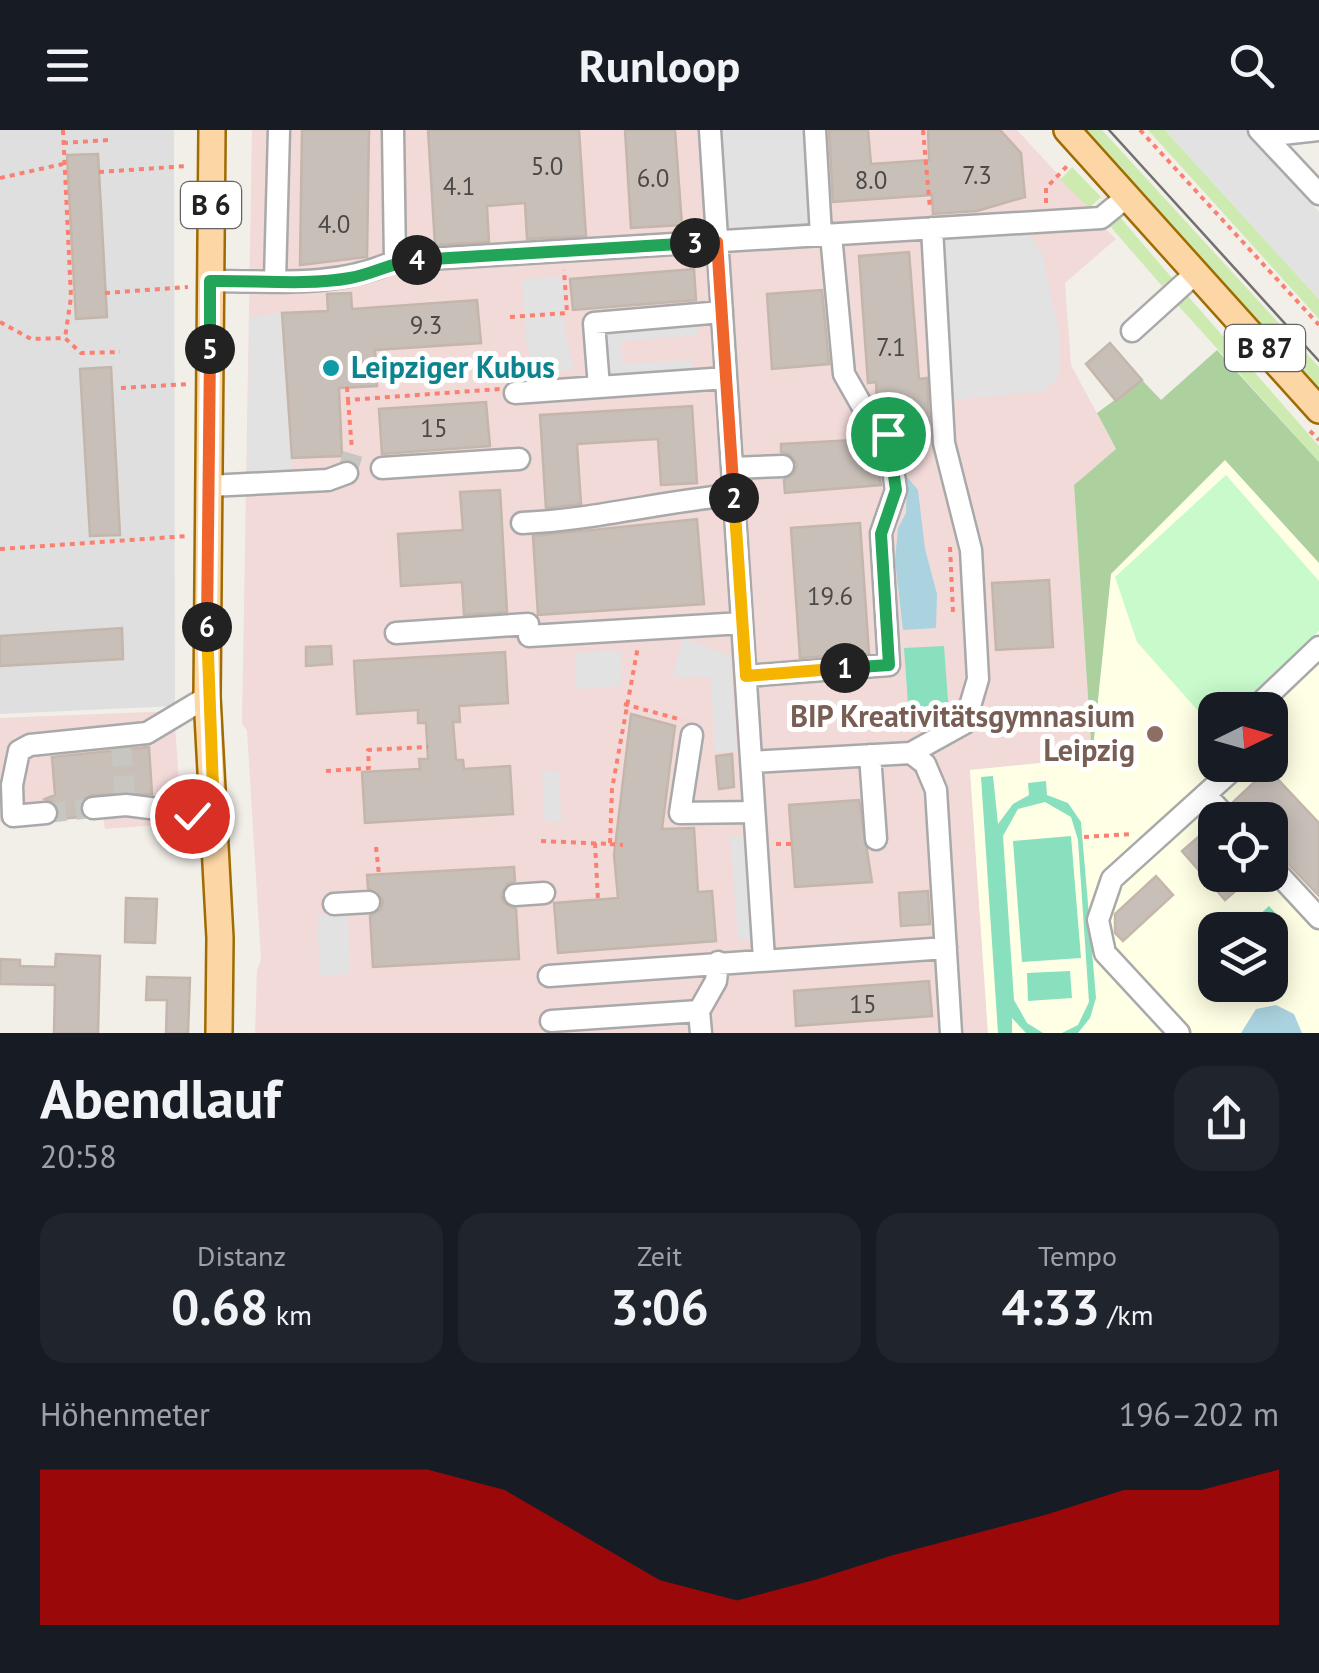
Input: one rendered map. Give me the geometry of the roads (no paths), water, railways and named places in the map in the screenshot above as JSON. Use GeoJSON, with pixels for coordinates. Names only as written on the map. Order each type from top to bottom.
{"type":"FeatureCollection","features":[{"type":"Feature","properties":{"kind":"main road","name":"B 6"},"geometry":{"type":"LineString","coordinates":[[212,130],[199,284],[208,486],[207,697],[220,1033]]}},
{"type":"Feature","properties":{"kind":"main road","name":"B 87"},"geometry":{"type":"LineString","coordinates":[[1067,130],[1319,410]]}},
{"type":"Feature","properties":{"kind":"street"},"geometry":{"type":"LineString","coordinates":[[275,280],[278,130]]}},
{"type":"Feature","properties":{"kind":"street"},"geometry":{"type":"LineString","coordinates":[[393,130],[395,262]]}},
{"type":"Feature","properties":{"kind":"street"},"geometry":{"type":"LineString","coordinates":[[710,130],[764,958]]}},
{"type":"Feature","properties":{"kind":"street"},"geometry":{"type":"LineString","coordinates":[[746,676],[889,665],[881,534],[896,490],[888,434],[865,411],[844,374],[815,130]]}},
{"type":"Feature","properties":{"kind":"street"},"geometry":{"type":"LineString","coordinates":[[1263,132],[1319,130]]}},
{"type":"Feature","properties":{"kind":"street"},"geometry":{"type":"LineString","coordinates":[[1263,132],[1319,194]]}},
{"type":"Feature","properties":{"kind":"street"},"geometry":{"type":"LineString","coordinates":[[199,284],[352,278],[395,262],[1101,218],[1128,196]]}},
{"type":"Feature","properties":{"kind":"street"},"geometry":{"type":"LineString","coordinates":[[751,762],[911,752],[965,723],[978,679],[971,550],[944,443],[932,228]]}},
{"type":"Feature","properties":{"kind":"street"},"geometry":{"type":"LineString","coordinates":[[1132,331],[1197,272]]}},
{"type":"Feature","properties":{"kind":"street"},"geometry":{"type":"LineString","coordinates":[[599,387],[594,323],[722,312]]}},
{"type":"Feature","properties":{"kind":"street"},"geometry":{"type":"LineString","coordinates":[[514,390],[726,378]]}},
{"type":"Feature","properties":{"kind":"street"},"geometry":{"type":"LineString","coordinates":[[382,468],[519,459]]}},
{"type":"Feature","properties":{"kind":"street"},"geometry":{"type":"LineString","coordinates":[[732,468],[782,466]]}},
{"type":"Feature","properties":{"kind":"street"},"geometry":{"type":"LineString","coordinates":[[208,486],[328,480],[347,473]]}},
{"type":"Feature","properties":{"kind":"street"},"geometry":{"type":"LineString","coordinates":[[522,523],[583,520],[670,500],[734,495]]}},
{"type":"Feature","properties":{"kind":"street"},"geometry":{"type":"LineString","coordinates":[[396,633],[643,629],[742,623]]}},
{"type":"Feature","properties":{"kind":"street"},"geometry":{"type":"LineString","coordinates":[[1272,692],[1319,647]]}},
{"type":"Feature","properties":{"kind":"street"},"geometry":{"type":"LineString","coordinates":[[46,813],[14,816],[12,785],[19,751],[30,745],[121,742],[147,733],[207,697]]}},
{"type":"Feature","properties":{"kind":"street"},"geometry":{"type":"LineString","coordinates":[[690,728],[680,812],[754,812]]}},
{"type":"Feature","properties":{"kind":"street"},"geometry":{"type":"LineString","coordinates":[[911,752],[925,764],[936,790],[951,1033]]}},
{"type":"Feature","properties":{"kind":"street"},"geometry":{"type":"LineString","coordinates":[[870,755],[876,839]]}},
{"type":"Feature","properties":{"kind":"street"},"geometry":{"type":"LineString","coordinates":[[1179,1033],[1105,953],[1098,920],[1112,879],[1220,782]]}},
{"type":"Feature","properties":{"kind":"street"},"geometry":{"type":"LineString","coordinates":[[1206,796],[1212,802]]}},
{"type":"Feature","properties":{"kind":"street"},"geometry":{"type":"LineString","coordinates":[[93,808],[126,800],[214,816]]}},
{"type":"Feature","properties":{"kind":"street"},"geometry":{"type":"LineString","coordinates":[[1288,884],[1319,918]]}},
{"type":"Feature","properties":{"kind":"street"},"geometry":{"type":"LineString","coordinates":[[516,894],[544,893]]}},
{"type":"Feature","properties":{"kind":"street"},"geometry":{"type":"LineString","coordinates":[[334,904],[369,902]]}},
{"type":"Feature","properties":{"kind":"street"},"geometry":{"type":"LineString","coordinates":[[549,976],[946,948]]}},
{"type":"Feature","properties":{"kind":"street"},"geometry":{"type":"LineString","coordinates":[[700,1033],[699,1011],[716,981],[718,962]]}},
{"type":"Feature","properties":{"kind":"street"},"geometry":{"type":"LineString","coordinates":[[552,1021],[699,1011]]}},
{"type":"Feature","properties":{"kind":"water"},"geometry":{"type":"Polygon","coordinates":[[[907,477],[918,490],[925,549],[937,594],[936,628],[903,630],[895,560],[898,528],[906,513],[907,477]]]}},
{"type":"Feature","properties":{"kind":"water"},"geometry":{"type":"Polygon","coordinates":[[[1276,1005],[1294,1014],[1302,1033],[1241,1033],[1256,1009],[1276,1005]]]}},
{"type":"Feature","properties":{"kind":"tunnel"},"geometry":{"type":"LineString","coordinates":[[347,473],[353,453]]}},
{"type":"Feature","properties":{"kind":"tunnel"},"geometry":{"type":"LineString","coordinates":[[121,746],[125,796]]}},
{"type":"Feature","properties":{"kind":"tunnel"},"geometry":{"type":"LineString","coordinates":[[46,813],[93,808]]}},
{"type":"Feature","properties":{"kind":"tram line"},"geometry":{"type":"LineString","coordinates":[[1109,130],[1319,361]]}},
{"type":"Feature","properties":{"kind":"place","name":"Leipziger Kubus"},"geometry":{"type":"Point","coordinates":[331,368]}},
{"type":"Feature","properties":{"kind":"place","name":"BIP Kreativitätsgymnasium Leipzig"},"geometry":{"type":"Point","coordinates":[1155,734]}}]}
